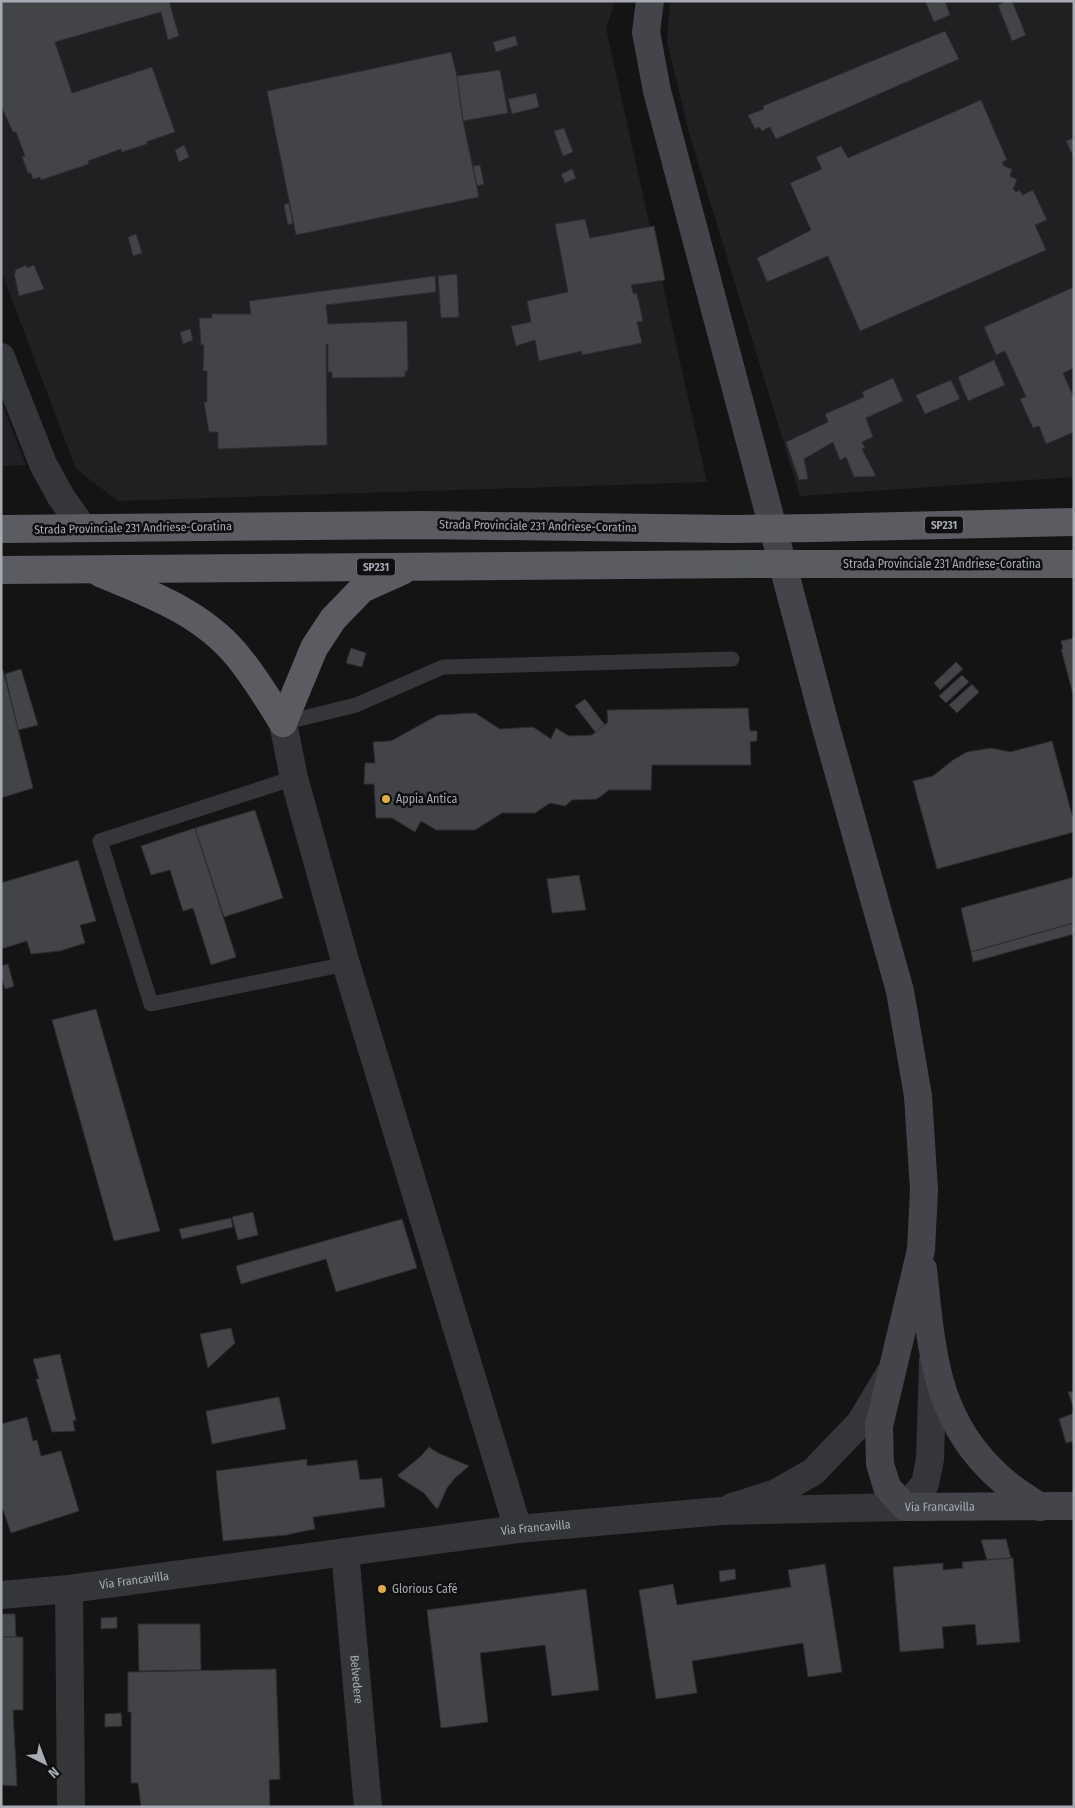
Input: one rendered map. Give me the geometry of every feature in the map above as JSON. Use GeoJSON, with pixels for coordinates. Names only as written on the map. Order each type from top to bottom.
{"type":"FeatureCollection","features":[{"type":"Feature","properties":{"kind":"highway","name":"Strada Provinciale 231 Andriese-Coratina"},"geometry":{"type":"LineString","coordinates":[[1,529],[422,525],[732,529],[1071,522]]}},
{"type":"Feature","properties":{"kind":"highway","name":"Strada Provinciale 231 Andriese-Coratina"},"geometry":{"type":"LineString","coordinates":[[1,570],[750,564],[1074,564]]}},
{"type":"Feature","properties":{"kind":"highway"},"geometry":{"type":"LineString","coordinates":[[283,723],[314,648],[333,619],[362,589],[414,566]]}},
{"type":"Feature","properties":{"kind":"highway"},"geometry":{"type":"LineString","coordinates":[[90,569],[161,599],[199,621],[234,652],[283,723]]}},
{"type":"Feature","properties":{"kind":"main road"},"geometry":{"type":"LineString","coordinates":[[650,1],[646,32],[657,91],[825,724],[900,991],[918,1096],[924,1190],[921,1250],[934,1360],[949,1410],[969,1445],[1000,1478],[1040,1507]]}},
{"type":"Feature","properties":{"kind":"main road"},"geometry":{"type":"LineString","coordinates":[[905,1507],[887,1487],[880,1464],[879,1426],[921,1250]]}},
{"type":"Feature","properties":{"kind":"main road","name":"Via Francavilla"},"geometry":{"type":"LineString","coordinates":[[905,1507],[1074,1506]]}},
{"type":"Feature","properties":{"kind":"street"},"geometry":{"type":"LineString","coordinates":[[1,357],[43,464],[61,498],[83,528]]}},
{"type":"Feature","properties":{"kind":"street"},"geometry":{"type":"LineString","coordinates":[[283,723],[294,778],[346,964],[518,1529]]}},
{"type":"Feature","properties":{"kind":"street"},"geometry":{"type":"LineString","coordinates":[[905,1507],[925,1484],[930,1458],[934,1360]]}},
{"type":"Feature","properties":{"kind":"street"},"geometry":{"type":"LineString","coordinates":[[721,1511],[776,1494],[813,1472],[860,1423],[893,1368]]}},
{"type":"Feature","properties":{"kind":"street","name":"Via Francavilla"},"geometry":{"type":"LineString","coordinates":[[1,1595],[69,1589],[518,1529],[721,1511],[905,1507]]}},
{"type":"Feature","properties":{"kind":"street","name":"Belvedere"},"geometry":{"type":"LineString","coordinates":[[345,1552],[368,1807]]}},
{"type":"Feature","properties":{"kind":"street"},"geometry":{"type":"LineString","coordinates":[[69,1589],[71,1807]]}},
{"type":"Feature","properties":{"kind":"lane"},"geometry":{"type":"LineString","coordinates":[[283,723],[356,705],[444,667],[732,659]]}},
{"type":"Feature","properties":{"kind":"lane"},"geometry":{"type":"LineString","coordinates":[[294,778],[100,841],[151,1004],[346,964]]}},
{"type":"Feature","properties":{"kind":"shaded area"},"geometry":{"type":"Polygon","coordinates":[[[1,1],[615,1],[606,29],[707,482],[118,501],[76,469],[1,271],[1,1]]]}},
{"type":"Feature","properties":{"kind":"shaded area"},"geometry":{"type":"Polygon","coordinates":[[[670,1],[1074,1],[1074,477],[800,496],[689,133],[667,42],[670,1]]]}},
{"type":"Feature","properties":{"kind":"shaded area"},"geometry":{"type":"Polygon","coordinates":[[[1,401],[26,465],[1,466],[1,401]]]}},
{"type":"Feature","properties":{"kind":"building"},"geometry":{"type":"Polygon","coordinates":[[[1,1],[169,1],[179,36],[168,40],[161,12],[55,42],[72,93],[152,67],[175,132],[122,152],[121,149],[88,161],[89,164],[41,180],[40,177],[33,179],[31,173],[28,173],[22,157],[25,156],[16,132],[13,132],[1,106],[1,1]]]}},
{"type":"Feature","properties":{"kind":"building"},"geometry":{"type":"Polygon","coordinates":[[[925,1],[945,1],[950,15],[934,22],[925,1]]]}},
{"type":"Feature","properties":{"kind":"building"},"geometry":{"type":"Polygon","coordinates":[[[1012,1],[1026,35],[1012,41],[998,5],[1012,1]]]}},
{"type":"Feature","properties":{"kind":"building"},"geometry":{"type":"Polygon","coordinates":[[[945,31],[959,59],[776,139],[770,127],[762,131],[759,127],[755,129],[748,115],[764,109],[763,106],[945,31]]]}},
{"type":"Feature","properties":{"kind":"building"},"geometry":{"type":"Polygon","coordinates":[[[515,36],[518,45],[496,52],[493,42],[515,36]]]}},
{"type":"Feature","properties":{"kind":"building"},"geometry":{"type":"Polygon","coordinates":[[[451,52],[479,197],[296,235],[267,91],[451,52]]]}},
{"type":"Feature","properties":{"kind":"building"},"geometry":{"type":"Polygon","coordinates":[[[500,70],[508,113],[463,121],[457,76],[500,70]]]}},
{"type":"Feature","properties":{"kind":"building"},"geometry":{"type":"Polygon","coordinates":[[[536,93],[539,107],[512,114],[508,99],[536,93]]]}},
{"type":"Feature","properties":{"kind":"building"},"geometry":{"type":"Polygon","coordinates":[[[981,100],[1007,160],[1002,162],[1004,166],[1012,169],[1010,176],[1017,180],[1013,189],[1016,192],[1020,190],[1022,195],[1033,190],[1047,220],[1035,225],[1046,250],[860,331],[828,256],[767,282],[757,258],[811,230],[790,183],[822,169],[816,157],[841,146],[848,158],[981,100]]]}},
{"type":"Feature","properties":{"kind":"building"},"geometry":{"type":"Polygon","coordinates":[[[564,128],[573,152],[563,156],[554,131],[564,128]]]}},
{"type":"Feature","properties":{"kind":"building"},"geometry":{"type":"Polygon","coordinates":[[[1073,138],[1074,140],[1074,158],[1066,141],[1073,138]]]}},
{"type":"Feature","properties":{"kind":"building"},"geometry":{"type":"Polygon","coordinates":[[[184,145],[189,157],[179,162],[175,150],[184,145]]]}},
{"type":"Feature","properties":{"kind":"building"},"geometry":{"type":"Polygon","coordinates":[[[480,165],[484,184],[477,186],[473,166],[480,165]]]}},
{"type":"Feature","properties":{"kind":"building"},"geometry":{"type":"Polygon","coordinates":[[[572,169],[576,178],[565,183],[561,174],[572,169]]]}},
{"type":"Feature","properties":{"kind":"building"},"geometry":{"type":"Polygon","coordinates":[[[289,203],[293,223],[288,225],[284,205],[289,203]]]}},
{"type":"Feature","properties":{"kind":"building"},"geometry":{"type":"Polygon","coordinates":[[[585,219],[590,238],[654,226],[665,280],[631,285],[633,293],[637,294],[643,321],[637,322],[642,343],[582,355],[582,351],[539,361],[535,340],[516,346],[511,326],[531,322],[527,301],[568,292],[555,224],[585,219]]]}},
{"type":"Feature","properties":{"kind":"building"},"geometry":{"type":"Polygon","coordinates":[[[136,234],[142,253],[133,256],[128,237],[136,234]]]}},
{"type":"Feature","properties":{"kind":"building"},"geometry":{"type":"Polygon","coordinates":[[[27,265],[27,268],[34,265],[44,289],[19,296],[14,273],[16,273],[15,270],[27,265]]]}},
{"type":"Feature","properties":{"kind":"building"},"geometry":{"type":"Polygon","coordinates":[[[457,274],[459,317],[441,318],[438,276],[457,274]]]}},
{"type":"Feature","properties":{"kind":"building"},"geometry":{"type":"Polygon","coordinates":[[[435,276],[436,292],[326,305],[328,324],[407,321],[408,371],[405,371],[405,377],[332,378],[332,372],[328,372],[328,344],[326,344],[327,445],[218,449],[218,432],[209,432],[204,402],[207,402],[207,371],[203,371],[204,345],[201,345],[199,318],[212,318],[212,314],[251,314],[249,301],[435,276]]]}},
{"type":"Feature","properties":{"kind":"building"},"geometry":{"type":"Polygon","coordinates":[[[1074,287],[1074,368],[1063,373],[1074,398],[1074,432],[1046,444],[1039,426],[1033,428],[1020,399],[1026,397],[1005,351],[996,355],[984,327],[1074,287]]]}},
{"type":"Feature","properties":{"kind":"building"},"geometry":{"type":"Polygon","coordinates":[[[190,329],[193,340],[183,344],[180,332],[190,329]]]}},
{"type":"Feature","properties":{"kind":"building"},"geometry":{"type":"Polygon","coordinates":[[[994,360],[1005,385],[968,401],[958,377],[994,360]]]}},
{"type":"Feature","properties":{"kind":"building"},"geometry":{"type":"Polygon","coordinates":[[[893,378],[903,401],[866,418],[873,437],[862,442],[865,448],[862,449],[876,476],[854,477],[846,457],[840,460],[833,442],[804,459],[808,479],[799,480],[786,442],[828,422],[825,414],[864,397],[862,392],[893,378]]]}},
{"type":"Feature","properties":{"kind":"building"},"geometry":{"type":"Polygon","coordinates":[[[951,380],[960,399],[925,414],[916,395],[951,380]]]}},
{"type":"Feature","properties":{"kind":"building"},"geometry":{"type":"Polygon","coordinates":[[[1074,638],[1073,694],[1061,649],[1063,649],[1061,641],[1074,638]]]}},
{"type":"Feature","properties":{"kind":"building"},"geometry":{"type":"Polygon","coordinates":[[[351,648],[366,653],[362,667],[346,663],[351,648]]]}},
{"type":"Feature","properties":{"kind":"building"},"geometry":{"type":"Polygon","coordinates":[[[956,662],[963,669],[940,690],[934,683],[956,662]]]}},
{"type":"Feature","properties":{"kind":"building"},"geometry":{"type":"Polygon","coordinates":[[[21,669],[38,725],[18,730],[5,674],[21,669]]]}},
{"type":"Feature","properties":{"kind":"building"},"geometry":{"type":"Polygon","coordinates":[[[3,670],[33,788],[1,798],[1,671],[3,670]]]}},
{"type":"Feature","properties":{"kind":"building"},"geometry":{"type":"Polygon","coordinates":[[[962,675],[969,682],[946,703],[939,696],[962,675]]]}},
{"type":"Feature","properties":{"kind":"building"},"geometry":{"type":"Polygon","coordinates":[[[972,684],[979,692],[957,713],[949,705],[972,684]]]}},
{"type":"Feature","properties":{"kind":"building"},"geometry":{"type":"Polygon","coordinates":[[[585,699],[605,725],[596,733],[575,706],[585,699]]]}},
{"type":"Feature","properties":{"kind":"building"},"geometry":{"type":"Polygon","coordinates":[[[748,708],[750,731],[757,731],[757,741],[750,742],[751,765],[652,765],[651,790],[609,790],[597,799],[572,800],[565,806],[550,803],[535,813],[502,813],[475,830],[436,830],[421,821],[415,832],[392,818],[376,818],[374,784],[364,784],[365,763],[375,763],[373,742],[391,741],[438,715],[475,713],[500,729],[533,727],[551,739],[556,728],[569,736],[592,735],[608,722],[607,710],[748,708]]]}},
{"type":"Feature","properties":{"kind":"building"},"geometry":{"type":"Polygon","coordinates":[[[1052,741],[1074,822],[1074,832],[937,869],[913,781],[933,776],[953,760],[967,752],[991,748],[1010,752],[1052,741]]]}},
{"type":"Feature","properties":{"kind":"building"},"geometry":{"type":"Polygon","coordinates":[[[255,810],[283,898],[224,917],[195,828],[255,810]]]}},
{"type":"Feature","properties":{"kind":"building"},"geometry":{"type":"Polygon","coordinates":[[[195,828],[236,957],[211,965],[193,908],[183,911],[170,870],[151,875],[141,846],[195,828]]]}},
{"type":"Feature","properties":{"kind":"building"},"geometry":{"type":"Polygon","coordinates":[[[78,860],[96,921],[80,925],[85,943],[60,951],[31,954],[27,941],[1,949],[1,883],[78,860]]]}},
{"type":"Feature","properties":{"kind":"building"},"geometry":{"type":"Polygon","coordinates":[[[579,875],[586,910],[552,913],[547,879],[579,875]]]}},
{"type":"Feature","properties":{"kind":"building"},"geometry":{"type":"Polygon","coordinates":[[[1074,877],[1074,923],[971,952],[961,908],[1074,877]]]}},
{"type":"Feature","properties":{"kind":"building"},"geometry":{"type":"Polygon","coordinates":[[[1074,923],[1074,934],[973,962],[971,952],[1074,923]]]}},
{"type":"Feature","properties":{"kind":"building"},"geometry":{"type":"Polygon","coordinates":[[[8,964],[14,986],[5,989],[1,977],[1,966],[8,964]]]}},
{"type":"Feature","properties":{"kind":"building"},"geometry":{"type":"Polygon","coordinates":[[[96,1009],[160,1231],[114,1241],[52,1020],[96,1009]]]}},
{"type":"Feature","properties":{"kind":"building"},"geometry":{"type":"Polygon","coordinates":[[[253,1212],[258,1235],[238,1240],[232,1217],[253,1212]]]}},
{"type":"Feature","properties":{"kind":"building"},"geometry":{"type":"Polygon","coordinates":[[[231,1218],[233,1227],[182,1239],[179,1229],[231,1218]]]}},
{"type":"Feature","properties":{"kind":"building"},"geometry":{"type":"Polygon","coordinates":[[[402,1219],[417,1268],[336,1292],[326,1259],[241,1284],[236,1266],[402,1219]]]}},
{"type":"Feature","properties":{"kind":"building"},"geometry":{"type":"Polygon","coordinates":[[[231,1328],[235,1343],[208,1368],[200,1334],[231,1328]]]}},
{"type":"Feature","properties":{"kind":"building"},"geometry":{"type":"Polygon","coordinates":[[[60,1354],[76,1420],[73,1421],[75,1431],[52,1432],[36,1379],[39,1379],[33,1359],[60,1354]]]}},
{"type":"Feature","properties":{"kind":"building"},"geometry":{"type":"Polygon","coordinates":[[[1074,1391],[1074,1409],[1068,1392],[1074,1391]]]}},
{"type":"Feature","properties":{"kind":"building"},"geometry":{"type":"Polygon","coordinates":[[[279,1397],[286,1429],[212,1444],[206,1411],[279,1397]]]}},
{"type":"Feature","properties":{"kind":"building"},"geometry":{"type":"Polygon","coordinates":[[[1074,1413],[1074,1441],[1066,1443],[1059,1419],[1074,1413]]]}},
{"type":"Feature","properties":{"kind":"building"},"geometry":{"type":"Polygon","coordinates":[[[27,1417],[33,1441],[37,1440],[41,1456],[61,1451],[79,1511],[11,1533],[3,1510],[1,1510],[1,1424],[27,1417]]]}},
{"type":"Feature","properties":{"kind":"building"},"geometry":{"type":"Polygon","coordinates":[[[429,1447],[438,1453],[469,1466],[447,1488],[438,1508],[424,1493],[398,1475],[429,1447]]]}},
{"type":"Feature","properties":{"kind":"building"},"geometry":{"type":"Polygon","coordinates":[[[307,1459],[307,1466],[357,1460],[360,1480],[382,1478],[385,1507],[313,1517],[315,1529],[286,1535],[223,1541],[216,1471],[307,1459]]]}},
{"type":"Feature","properties":{"kind":"building"},"geometry":{"type":"Polygon","coordinates":[[[1006,1539],[1011,1558],[987,1560],[981,1540],[1006,1539]]]}},
{"type":"Feature","properties":{"kind":"building"},"geometry":{"type":"Polygon","coordinates":[[[1013,1558],[1020,1642],[977,1645],[975,1624],[942,1627],[944,1648],[900,1652],[893,1567],[943,1563],[943,1570],[963,1568],[962,1562],[1013,1558]]]}},
{"type":"Feature","properties":{"kind":"building"},"geometry":{"type":"Polygon","coordinates":[[[825,1564],[842,1672],[808,1677],[803,1643],[692,1661],[697,1693],[656,1699],[639,1590],[673,1584],[677,1605],[791,1587],[788,1570],[825,1564]]]}},
{"type":"Feature","properties":{"kind":"building"},"geometry":{"type":"Polygon","coordinates":[[[735,1569],[736,1579],[720,1582],[719,1571],[735,1569]]]}},
{"type":"Feature","properties":{"kind":"building"},"geometry":{"type":"Polygon","coordinates":[[[586,1589],[599,1690],[552,1696],[545,1645],[480,1653],[488,1722],[441,1728],[427,1610],[586,1589]]]}},
{"type":"Feature","properties":{"kind":"building"},"geometry":{"type":"Polygon","coordinates":[[[1,1614],[15,1614],[16,1637],[1,1637],[1,1614]]]}},
{"type":"Feature","properties":{"kind":"building"},"geometry":{"type":"Polygon","coordinates":[[[117,1617],[117,1628],[101,1629],[101,1618],[117,1617]]]}},
{"type":"Feature","properties":{"kind":"building"},"geometry":{"type":"Polygon","coordinates":[[[138,1624],[200,1624],[201,1670],[139,1671],[138,1624]]]}},
{"type":"Feature","properties":{"kind":"building"},"geometry":{"type":"Polygon","coordinates":[[[1,1637],[23,1637],[23,1710],[13,1710],[17,1786],[1,1785],[1,1637]]]}},
{"type":"Feature","properties":{"kind":"building"},"geometry":{"type":"Polygon","coordinates":[[[276,1669],[280,1779],[269,1780],[270,1806],[141,1807],[138,1783],[131,1783],[131,1712],[128,1712],[128,1672],[276,1669]]]}},
{"type":"Feature","properties":{"kind":"building"},"geometry":{"type":"Polygon","coordinates":[[[121,1713],[122,1726],[105,1727],[105,1714],[121,1713]]]}},
{"type":"Feature","properties":{"kind":"place","name":"Appia Antica"},"geometry":{"type":"Point","coordinates":[386,799]}},
{"type":"Feature","properties":{"kind":"place","name":"Glorious Café"},"geometry":{"type":"Point","coordinates":[382,1589]}}]}
